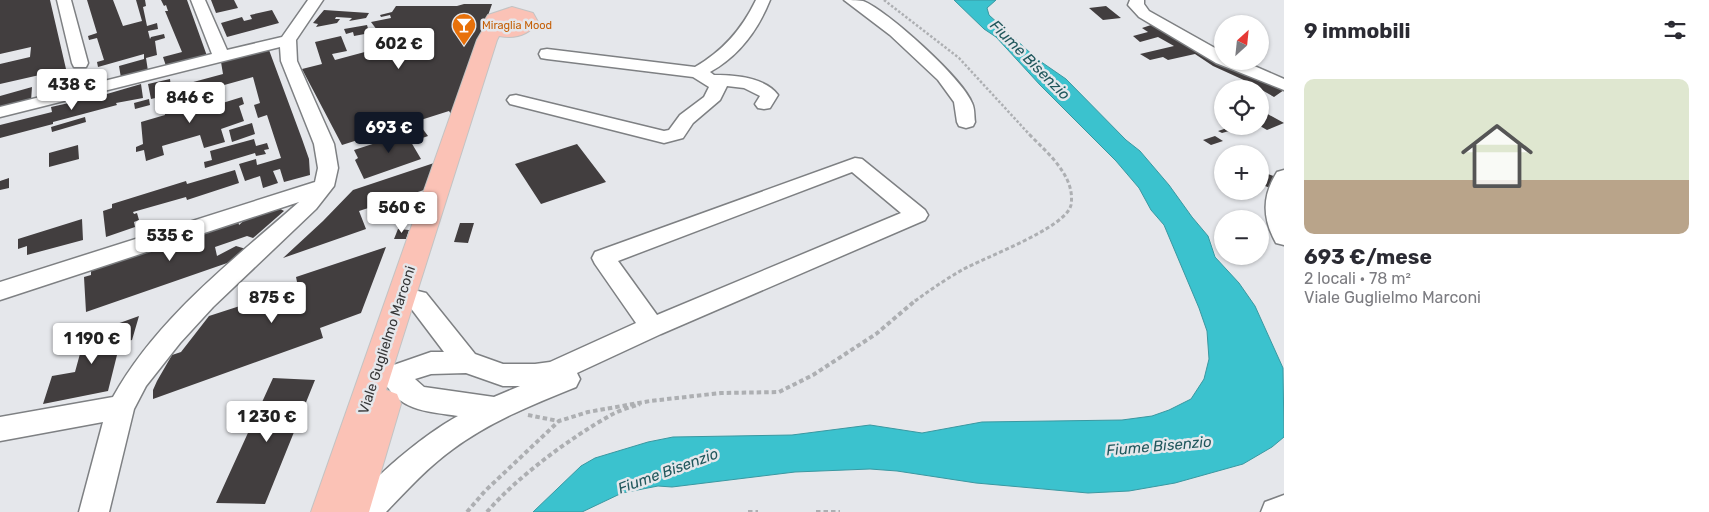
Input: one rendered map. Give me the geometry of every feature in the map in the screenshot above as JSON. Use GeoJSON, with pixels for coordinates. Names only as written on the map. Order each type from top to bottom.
{"type":"FeatureCollection","features":[{"type":"Feature","properties":{"kind":"main road","name":"Viale Guglielmo Marconi"},"geometry":{"type":"LineString","coordinates":[[351,512],[501,41],[504,15]]}},
{"type":"Feature","properties":{"kind":"main road","name":"Viale Guglielmo Marconi"},"geometry":{"type":"LineString","coordinates":[[330,512],[487,40],[504,15]]}},
{"type":"Feature","properties":{"kind":"street"},"geometry":{"type":"LineString","coordinates":[[64,0],[80,63]]}},
{"type":"Feature","properties":{"kind":"street"},"geometry":{"type":"LineString","coordinates":[[198,0],[221,57]]}},
{"type":"Feature","properties":{"kind":"street"},"geometry":{"type":"LineString","coordinates":[[94,512],[121,407],[137,378],[187,318],[309,204],[324,186],[328,168],[324,144],[289,61],[288,40],[316,0]]}},
{"type":"Feature","properties":{"kind":"street"},"geometry":{"type":"LineString","coordinates":[[704,76],[710,66],[736,45],[758,12],[763,0]]}},
{"type":"Feature","properties":{"kind":"street"},"geometry":{"type":"LineString","coordinates":[[851,0],[866,8],[930,62],[953,88],[963,103],[966,122]]}},
{"type":"Feature","properties":{"kind":"street"},"geometry":{"type":"LineString","coordinates":[[1137,0],[1136,5],[1144,14],[1214,54]]}},
{"type":"Feature","properties":{"kind":"street"},"geometry":{"type":"LineString","coordinates":[[0,112],[288,40]]}},
{"type":"Feature","properties":{"kind":"street"},"geometry":{"type":"LineString","coordinates":[[547,54],[726,80],[765,90],[770,95],[764,104]]}},
{"type":"Feature","properties":{"kind":"street"},"geometry":{"type":"LineString","coordinates":[[1249,70],[1284,85]]}},
{"type":"Feature","properties":{"kind":"street"},"geometry":{"type":"LineString","coordinates":[[516,100],[664,137],[676,134],[688,116],[701,109],[716,94],[718,85],[704,76]]}},
{"type":"Feature","properties":{"kind":"street"},"geometry":{"type":"LineString","coordinates":[[494,409],[417,398],[394,376],[432,363],[466,362],[503,375],[535,375],[616,358],[644,331],[917,215],[855,164],[603,258],[644,331]]}},
{"type":"Feature","properties":{"kind":"street"},"geometry":{"type":"LineString","coordinates":[[1284,177],[1274,199],[1276,223],[1284,237]]}},
{"type":"Feature","properties":{"kind":"street"},"geometry":{"type":"LineString","coordinates":[[0,291],[324,186]]}},
{"type":"Feature","properties":{"kind":"street"},"geometry":{"type":"LineString","coordinates":[[418,300],[466,362]]}},
{"type":"Feature","properties":{"kind":"street"},"geometry":{"type":"LineString","coordinates":[[366,512],[425,453],[463,425],[588,364]]}},
{"type":"Feature","properties":{"kind":"street"},"geometry":{"type":"LineString","coordinates":[[0,429],[121,407]]}},
{"type":"Feature","properties":{"kind":"street"},"geometry":{"type":"LineString","coordinates":[[1276,512],[1284,510]]}},
{"type":"Feature","properties":{"kind":"path"},"geometry":{"type":"LineString","coordinates":[[467,512],[485,491],[559,421],[588,412],[650,401],[721,393],[779,392],[813,376],[845,356],[876,334],[916,300],[962,270],[1051,227],[1067,214],[1071,204],[1070,190],[1063,170],[959,58],[884,0]]}},
{"type":"Feature","properties":{"kind":"path"},"geometry":{"type":"LineString","coordinates":[[487,512],[498,498],[545,460],[590,428],[613,414],[650,401]]}},
{"type":"Feature","properties":{"kind":"path"},"geometry":{"type":"LineString","coordinates":[[748,512],[758,512]]}},
{"type":"Feature","properties":{"kind":"path"},"geometry":{"type":"LineString","coordinates":[[816,512],[840,512]]}},
{"type":"Feature","properties":{"kind":"water","name":"Fiume Bisenzio"},"geometry":{"type":"Polygon","coordinates":[[[954,0],[996,0],[987,8],[989,15],[1037,59],[1066,79],[1126,140],[1140,151],[1208,236],[1214,254],[1214,265],[1222,265],[1239,283],[1255,306],[1283,368],[1284,437],[1272,447],[1243,464],[1175,483],[1129,491],[1088,493],[976,483],[897,471],[870,469],[795,472],[672,487],[658,486],[622,493],[582,512],[533,512],[581,466],[595,458],[648,442],[673,437],[792,435],[870,425],[922,433],[982,422],[1122,420],[1152,416],[1191,399],[1204,379],[1209,359],[1207,331],[1164,225],[1151,210],[1139,188],[1116,161],[1040,85],[996,37],[984,29],[954,0]]]}},
{"type":"Feature","properties":{"kind":"building"},"geometry":{"type":"Polygon","coordinates":[[[0,0],[50,0],[66,69],[0,84],[0,64],[30,57],[31,47],[0,54],[0,0]]]}},
{"type":"Feature","properties":{"kind":"building"},"geometry":{"type":"Polygon","coordinates":[[[87,0],[113,0],[123,26],[142,21],[136,0],[145,0],[146,6],[143,7],[147,26],[157,23],[158,29],[148,31],[150,39],[151,37],[164,34],[165,38],[155,41],[157,55],[146,58],[148,71],[121,78],[119,66],[144,59],[144,54],[98,67],[97,62],[104,60],[97,38],[89,40],[88,36],[97,33],[87,0]]]}},
{"type":"Feature","properties":{"kind":"building"},"geometry":{"type":"Polygon","coordinates":[[[161,0],[187,0],[207,56],[166,66],[163,57],[182,52],[165,11],[168,11],[166,5],[164,6],[161,0]]]}},
{"type":"Feature","properties":{"kind":"building"},"geometry":{"type":"Polygon","coordinates":[[[211,0],[234,0],[238,8],[216,13],[211,0]]]}},
{"type":"Feature","properties":{"kind":"building"},"geometry":{"type":"Polygon","coordinates":[[[464,4],[492,4],[454,113],[451,114],[449,111],[342,145],[302,69],[322,64],[315,42],[341,36],[347,51],[332,54],[335,60],[387,46],[381,35],[372,38],[370,33],[354,36],[353,32],[346,34],[344,29],[367,25],[369,32],[377,30],[371,22],[391,18],[390,15],[381,17],[380,15],[392,12],[396,6],[457,6],[464,4]]]}},
{"type":"Feature","properties":{"kind":"building"},"geometry":{"type":"Polygon","coordinates":[[[1106,6],[1121,18],[1103,20],[1089,8],[1106,6]]]}},
{"type":"Feature","properties":{"kind":"building"},"geometry":{"type":"Polygon","coordinates":[[[272,10],[279,23],[227,37],[221,23],[242,17],[244,21],[252,19],[250,15],[272,10]]]}},
{"type":"Feature","properties":{"kind":"building"},"geometry":{"type":"Polygon","coordinates":[[[324,10],[369,13],[366,18],[349,21],[352,18],[336,17],[335,19],[340,19],[337,23],[316,27],[318,24],[313,23],[324,10]]]}},
{"type":"Feature","properties":{"kind":"building"},"geometry":{"type":"Polygon","coordinates":[[[1157,23],[1214,56],[1214,66],[1195,54],[1168,60],[1163,57],[1150,60],[1140,54],[1174,46],[1158,37],[1140,42],[1133,36],[1148,32],[1142,28],[1157,23]]]}},
{"type":"Feature","properties":{"kind":"building"},"geometry":{"type":"Polygon","coordinates":[[[269,50],[309,159],[310,175],[284,182],[280,169],[273,171],[278,183],[263,188],[260,176],[245,181],[239,164],[256,159],[257,165],[281,158],[267,115],[258,118],[254,105],[260,103],[253,77],[174,99],[173,94],[151,99],[148,84],[170,79],[171,88],[223,74],[221,62],[269,50]]]}},
{"type":"Feature","properties":{"kind":"building"},"geometry":{"type":"Polygon","coordinates":[[[1222,70],[1241,70],[1263,80],[1244,80],[1222,70]]]}},
{"type":"Feature","properties":{"kind":"building"},"geometry":{"type":"Polygon","coordinates":[[[1269,83],[1284,90],[1274,97],[1269,94],[1269,83]]]}},
{"type":"Feature","properties":{"kind":"building"},"geometry":{"type":"Polygon","coordinates":[[[141,84],[143,98],[116,103],[117,105],[0,138],[0,125],[52,112],[51,107],[141,84]]]}},
{"type":"Feature","properties":{"kind":"building"},"geometry":{"type":"Polygon","coordinates":[[[32,87],[31,101],[0,108],[0,96],[32,87]]]}},
{"type":"Feature","properties":{"kind":"building"},"geometry":{"type":"Polygon","coordinates":[[[213,95],[216,105],[242,97],[244,104],[239,106],[244,121],[221,129],[225,142],[204,148],[200,135],[162,146],[164,155],[146,161],[144,150],[136,152],[136,147],[143,144],[141,122],[165,115],[164,108],[213,95]]]}},
{"type":"Feature","properties":{"kind":"building"},"geometry":{"type":"Polygon","coordinates":[[[149,99],[150,105],[135,109],[134,103],[149,99]]]}},
{"type":"Feature","properties":{"kind":"building"},"geometry":{"type":"Polygon","coordinates":[[[1269,115],[1284,123],[1269,129],[1269,115]]]}},
{"type":"Feature","properties":{"kind":"building"},"geometry":{"type":"Polygon","coordinates":[[[85,117],[86,122],[52,132],[51,127],[85,117]]]}},
{"type":"Feature","properties":{"kind":"building"},"geometry":{"type":"Polygon","coordinates":[[[252,123],[255,134],[232,142],[229,130],[252,123]]]}},
{"type":"Feature","properties":{"kind":"building"},"geometry":{"type":"Polygon","coordinates":[[[422,128],[428,136],[411,142],[421,159],[364,179],[355,160],[358,158],[354,150],[422,128]]]}},
{"type":"Feature","properties":{"kind":"building"},"geometry":{"type":"Polygon","coordinates":[[[1215,136],[1223,141],[1211,145],[1203,140],[1215,136]]]}},
{"type":"Feature","properties":{"kind":"building"},"geometry":{"type":"Polygon","coordinates":[[[254,139],[256,146],[267,143],[269,149],[264,150],[266,154],[256,156],[255,153],[205,168],[204,162],[212,160],[210,151],[254,139]]]}},
{"type":"Feature","properties":{"kind":"building"},"geometry":{"type":"Polygon","coordinates":[[[577,144],[606,182],[541,204],[515,164],[577,144]]]}},
{"type":"Feature","properties":{"kind":"building"},"geometry":{"type":"Polygon","coordinates":[[[78,145],[79,159],[49,167],[49,153],[78,145]]]}},
{"type":"Feature","properties":{"kind":"building"},"geometry":{"type":"Polygon","coordinates":[[[434,163],[424,190],[359,211],[366,229],[283,258],[353,190],[434,163]]]}},
{"type":"Feature","properties":{"kind":"building"},"geometry":{"type":"Polygon","coordinates":[[[235,170],[239,183],[187,200],[186,197],[133,212],[134,214],[137,213],[139,220],[134,222],[135,227],[106,237],[103,211],[112,208],[112,204],[186,181],[187,184],[235,170]]]}},
{"type":"Feature","properties":{"kind":"building"},"geometry":{"type":"Polygon","coordinates":[[[1269,174],[1279,178],[1275,190],[1269,188],[1269,174]]]}},
{"type":"Feature","properties":{"kind":"building"},"geometry":{"type":"Polygon","coordinates":[[[9,178],[9,188],[0,190],[0,181],[9,178]]]}},
{"type":"Feature","properties":{"kind":"building"},"geometry":{"type":"Polygon","coordinates":[[[277,207],[284,211],[253,238],[247,236],[215,247],[217,256],[236,246],[246,249],[233,261],[86,312],[84,277],[91,275],[91,268],[238,220],[239,225],[249,216],[277,207]]]}},
{"type":"Feature","properties":{"kind":"building"},"geometry":{"type":"Polygon","coordinates":[[[82,219],[83,240],[27,255],[27,246],[18,249],[18,239],[82,219]]]}},
{"type":"Feature","properties":{"kind":"building"},"geometry":{"type":"Polygon","coordinates":[[[460,223],[474,223],[468,243],[454,242],[460,223]]]}},
{"type":"Feature","properties":{"kind":"building"},"geometry":{"type":"Polygon","coordinates":[[[398,229],[409,230],[406,239],[394,239],[398,229]]]}},
{"type":"Feature","properties":{"kind":"building"},"geometry":{"type":"Polygon","coordinates":[[[386,247],[361,313],[320,328],[323,338],[153,399],[153,390],[172,355],[181,352],[209,316],[298,287],[296,277],[386,247]]]}},
{"type":"Feature","properties":{"kind":"building"},"geometry":{"type":"Polygon","coordinates":[[[139,316],[132,340],[120,343],[108,391],[43,404],[52,376],[75,372],[81,350],[89,349],[91,342],[78,347],[77,339],[97,331],[97,335],[113,331],[114,325],[139,316]]]}},
{"type":"Feature","properties":{"kind":"building"},"geometry":{"type":"Polygon","coordinates":[[[273,378],[315,380],[265,504],[216,503],[273,378]]]}},
{"type":"Feature","properties":{"kind":"place","name":"Miraglia Mood"},"geometry":{"type":"Point","coordinates":[464,46]}}]}
